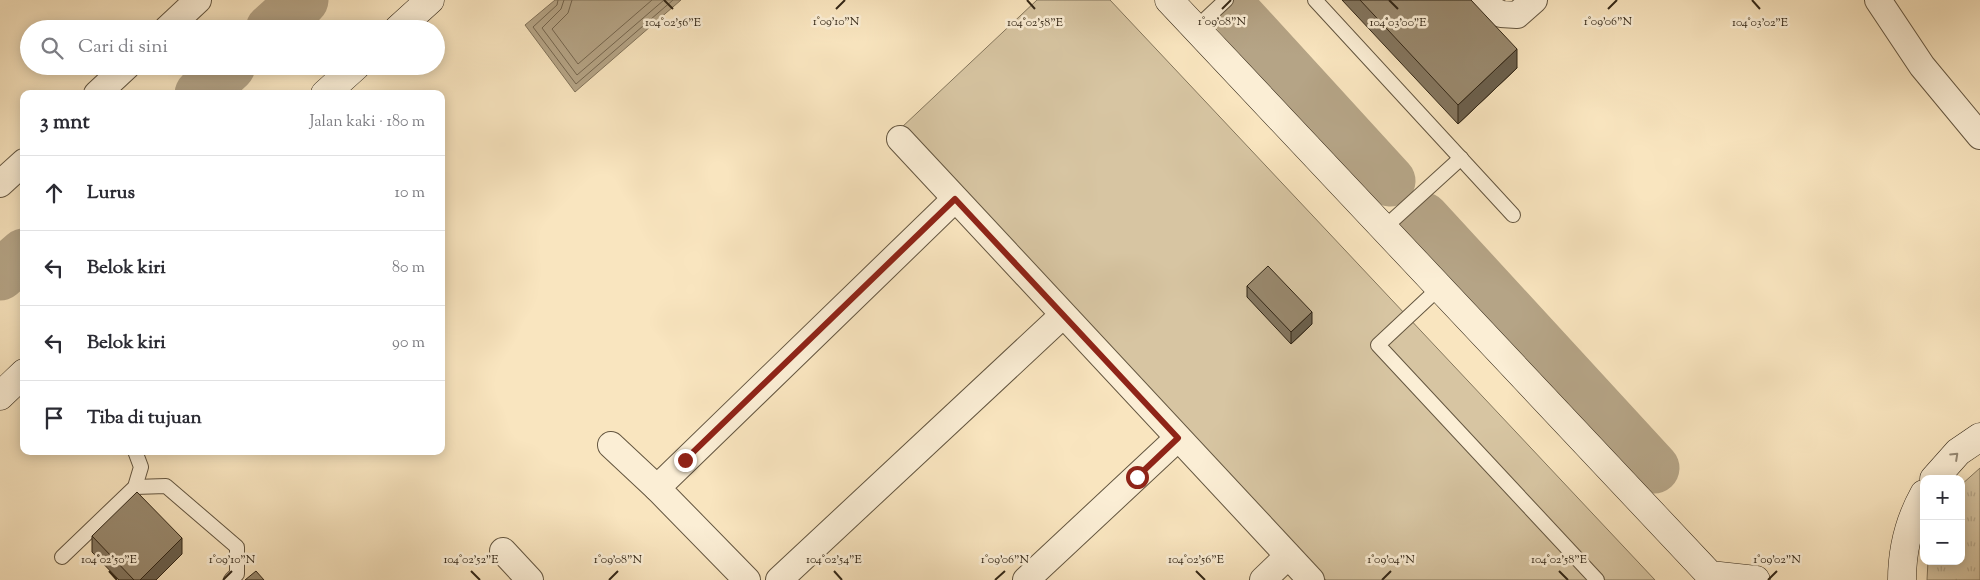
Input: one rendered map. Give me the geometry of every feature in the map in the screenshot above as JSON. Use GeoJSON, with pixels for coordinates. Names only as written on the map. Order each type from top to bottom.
{"type":"FeatureCollection","features":[{"type":"Feature","properties":{"kind":"main road"},"geometry":{"type":"LineString","coordinates":[[408,20],[430,0]]}},
{"type":"Feature","properties":{"kind":"main road"},"geometry":{"type":"LineString","coordinates":[[1169,0],[1440,288],[1707,577],[1756,580]]}},
{"type":"Feature","properties":{"kind":"main road"},"geometry":{"type":"LineString","coordinates":[[329,90],[346,75]]}},
{"type":"Feature","properties":{"kind":"main road"},"geometry":{"type":"LineString","coordinates":[[0,396],[20,377]]}},
{"type":"Feature","properties":{"kind":"main road"},"geometry":{"type":"LineString","coordinates":[[1938,475],[1958,452],[1980,437]]}},
{"type":"Feature","properties":{"kind":"main road"},"geometry":{"type":"LineString","coordinates":[[1902,580],[1902,560],[1906,535],[1920,501]]}},
{"type":"Feature","properties":{"kind":"street"},"geometry":{"type":"LineString","coordinates":[[177,20],[198,0]]}},
{"type":"Feature","properties":{"kind":"street"},"geometry":{"type":"LineString","coordinates":[[1472,0],[1501,14],[1516,15],[1534,0]]}},
{"type":"Feature","properties":{"kind":"street"},"geometry":{"type":"LineString","coordinates":[[1881,2],[1922,66],[1980,136]]}},
{"type":"Feature","properties":{"kind":"street"},"geometry":{"type":"LineString","coordinates":[[101,90],[117,75]]}},
{"type":"Feature","properties":{"kind":"street"},"geometry":{"type":"LineString","coordinates":[[900,139],[1311,580]]}},
{"type":"Feature","properties":{"kind":"street"},"geometry":{"type":"LineString","coordinates":[[0,184],[20,166]]}},
{"type":"Feature","properties":{"kind":"street"},"geometry":{"type":"LineString","coordinates":[[656,488],[955,199]]}},
{"type":"Feature","properties":{"kind":"street"},"geometry":{"type":"LineString","coordinates":[[779,580],[1063,315]]}},
{"type":"Feature","properties":{"kind":"street"},"geometry":{"type":"LineString","coordinates":[[1026,580],[1178,438]]}},
{"type":"Feature","properties":{"kind":"street"},"geometry":{"type":"LineString","coordinates":[[611,445],[747,580]]}},
{"type":"Feature","properties":{"kind":"street"},"geometry":{"type":"LineString","coordinates":[[503,551],[530,580]]}},
{"type":"Feature","properties":{"kind":"street"},"geometry":{"type":"LineString","coordinates":[[1263,580],[1288,556]]}},
{"type":"Feature","properties":{"kind":"lane"},"geometry":{"type":"LineString","coordinates":[[1196,28],[1226,0]]}},
{"type":"Feature","properties":{"kind":"lane"},"geometry":{"type":"LineString","coordinates":[[1314,0],[1513,214]]}},
{"type":"Feature","properties":{"kind":"lane"},"geometry":{"type":"LineString","coordinates":[[1384,228],[1461,158]]}},
{"type":"Feature","properties":{"kind":"lane"},"geometry":{"type":"LineString","coordinates":[[1440,288],[1378,345],[1597,580]]}},
{"type":"Feature","properties":{"kind":"lane"},"geometry":{"type":"LineString","coordinates":[[62,557],[135,487],[141,467],[136,455]]}},
{"type":"Feature","properties":{"kind":"lane"},"geometry":{"type":"LineString","coordinates":[[135,487],[166,486],[236,547],[238,574],[231,580]]}},
{"type":"Feature","properties":{"kind":"green space"},"geometry":{"type":"Polygon","coordinates":[[[1037,0],[1110,0],[1655,580],[1326,580],[901,128],[1037,0]]]}},
{"type":"Feature","properties":{"kind":"green space"},"geometry":{"type":"Polygon","coordinates":[[[1980,468],[1980,580],[1927,580],[1928,565],[1965,565],[1965,481],[1980,468]]]}},
{"type":"Feature","properties":{"kind":"water"},"geometry":{"type":"Polygon","coordinates":[[[555,0],[681,0],[575,92],[525,25],[555,0]]]}},
{"type":"Feature","properties":{"kind":"building"},"geometry":{"type":"Polygon","coordinates":[[[1360,0],[1471,0],[1517,49],[1458,105],[1360,0]]]}},
{"type":"Feature","properties":{"kind":"building"},"geometry":{"type":"Polygon","coordinates":[[[1268,266],[1312,312],[1291,332],[1247,286],[1268,266]]]}},
{"type":"Feature","properties":{"kind":"building"},"geometry":{"type":"Polygon","coordinates":[[[137,492],[182,538],[140,580],[134,580],[92,536],[137,492]]]}},
{"type":"Feature","properties":{"kind":"building"},"geometry":{"type":"Polygon","coordinates":[[[256,571],[264,580],[245,580],[256,571]]]}},
{"type":"Feature","properties":{"kind":"waterway"},"geometry":{"type":"LineString","coordinates":[[281,20],[303,0]]}},
{"type":"Feature","properties":{"kind":"waterway"},"geometry":{"type":"LineString","coordinates":[[1239,16],[1390,181]]}},
{"type":"Feature","properties":{"kind":"waterway"},"geometry":{"type":"LineString","coordinates":[[204,90],[220,75]]}},
{"type":"Feature","properties":{"kind":"waterway"},"geometry":{"type":"LineString","coordinates":[[1424,218],[1654,468]]}},
{"type":"Feature","properties":{"kind":"waterway"},"geometry":{"type":"LineString","coordinates":[[0,275],[20,258]]}},
{"type":"Feature","properties":{"kind":"route"},"geometry":{"type":"LineString","coordinates":[[685,460],[955,199],[1178,438],[1137,477]]}}]}
